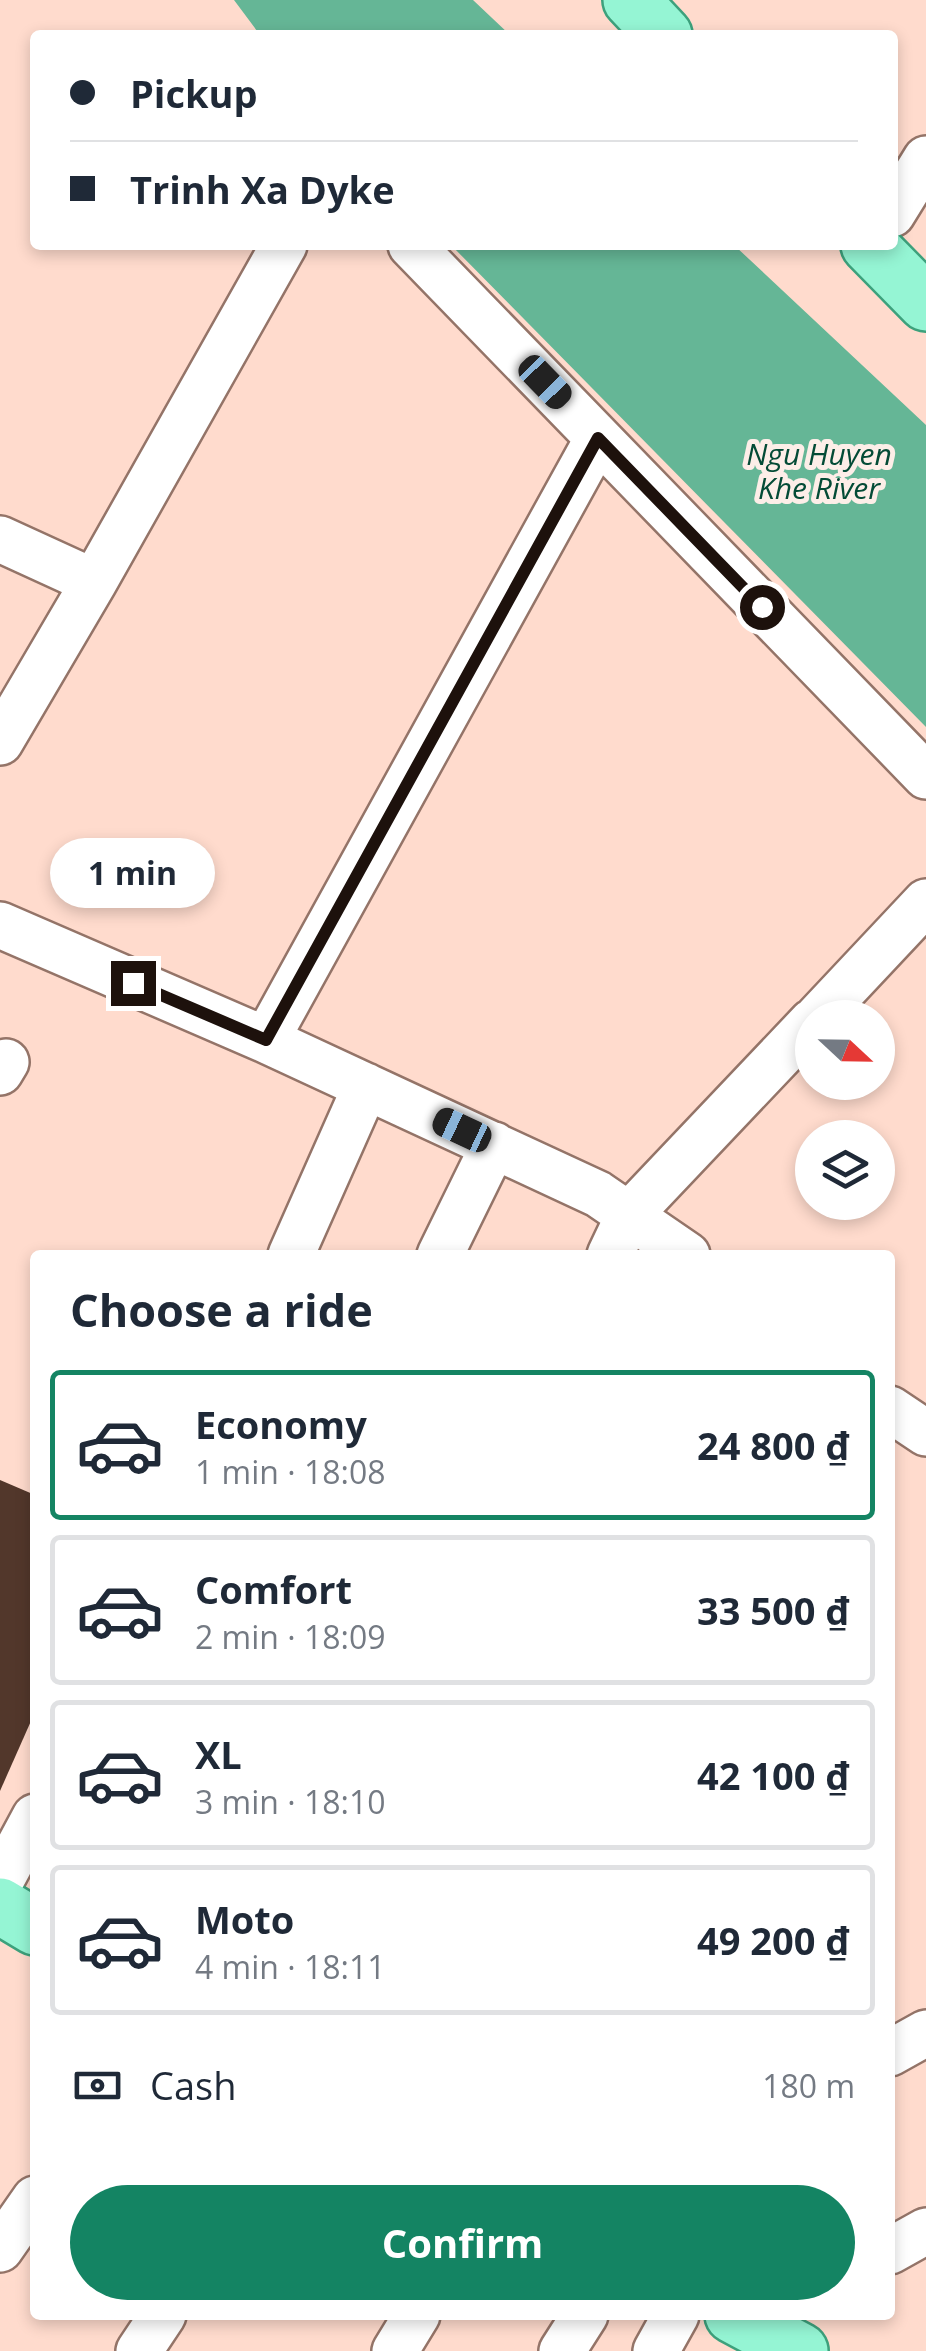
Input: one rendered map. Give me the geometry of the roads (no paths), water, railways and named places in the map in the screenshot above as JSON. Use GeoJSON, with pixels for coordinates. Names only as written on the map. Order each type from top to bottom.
{"type":"FeatureCollection","features":[{"type":"Feature","properties":{"kind":"main road"},"geometry":{"type":"LineString","coordinates":[[630,0],[659,30]]}},
{"type":"Feature","properties":{"kind":"main road"},"geometry":{"type":"LineString","coordinates":[[886,250],[926,303]]}},
{"type":"Feature","properties":{"kind":"main road"},"geometry":{"type":"LineString","coordinates":[[0,1906],[30,1924]]}},
{"type":"Feature","properties":{"kind":"street"},"geometry":{"type":"LineString","coordinates":[[898,204],[926,159]]}},
{"type":"Feature","properties":{"kind":"street"},"geometry":{"type":"LineString","coordinates":[[0,742],[281,250]]}},
{"type":"Feature","properties":{"kind":"street"},"geometry":{"type":"LineString","coordinates":[[416,250],[926,776]]}},
{"type":"Feature","properties":{"kind":"street"},"geometry":{"type":"LineString","coordinates":[[266,1040],[598,438]]}},
{"type":"Feature","properties":{"kind":"street"},"geometry":{"type":"LineString","coordinates":[[0,539],[94,582]]}},
{"type":"Feature","properties":{"kind":"street"},"geometry":{"type":"LineString","coordinates":[[834,1000],[926,902]]}},
{"type":"Feature","properties":{"kind":"street"},"geometry":{"type":"LineString","coordinates":[[0,926],[266,1040],[598,1194],[620,1235],[670,1250]]}},
{"type":"Feature","properties":{"kind":"street"},"geometry":{"type":"LineString","coordinates":[[620,1235],[795,1042]]}},
{"type":"Feature","properties":{"kind":"street"},"geometry":{"type":"LineString","coordinates":[[294,1250],[366,1086]]}},
{"type":"Feature","properties":{"kind":"street"},"geometry":{"type":"LineString","coordinates":[[442,1250],[494,1145]]}},
{"type":"Feature","properties":{"kind":"street"},"geometry":{"type":"LineString","coordinates":[[895,1412],[926,1433]]}},
{"type":"Feature","properties":{"kind":"street"},"geometry":{"type":"LineString","coordinates":[[0,1882],[30,1826]]}},
{"type":"Feature","properties":{"kind":"street"},"geometry":{"type":"LineString","coordinates":[[895,2050],[926,2033]]}},
{"type":"Feature","properties":{"kind":"street"},"geometry":{"type":"LineString","coordinates":[[0,2249],[30,2206]]}},
{"type":"Feature","properties":{"kind":"street"},"geometry":{"type":"LineString","coordinates":[[895,2248],[926,2231]]}},
{"type":"Feature","properties":{"kind":"street"},"geometry":{"type":"LineString","coordinates":[[139,2351],[161,2320]]}},
{"type":"Feature","properties":{"kind":"street"},"geometry":{"type":"LineString","coordinates":[[395,2351],[414,2320]]}},
{"type":"Feature","properties":{"kind":"street"},"geometry":{"type":"LineString","coordinates":[[562,2351],[582,2320]]}},
{"type":"Feature","properties":{"kind":"street"},"geometry":{"type":"LineString","coordinates":[[656,2351],[673,2320]]}},
{"type":"Feature","properties":{"kind":"water"},"geometry":{"type":"Polygon","coordinates":[[[234,0],[473,0],[505,30],[256,30],[234,0]]]}},
{"type":"Feature","properties":{"kind":"water","name":"Ngu Huyen Khe River"},"geometry":{"type":"Polygon","coordinates":[[[456,250],[739,250],[926,425],[926,727],[456,250]]]}}]}
